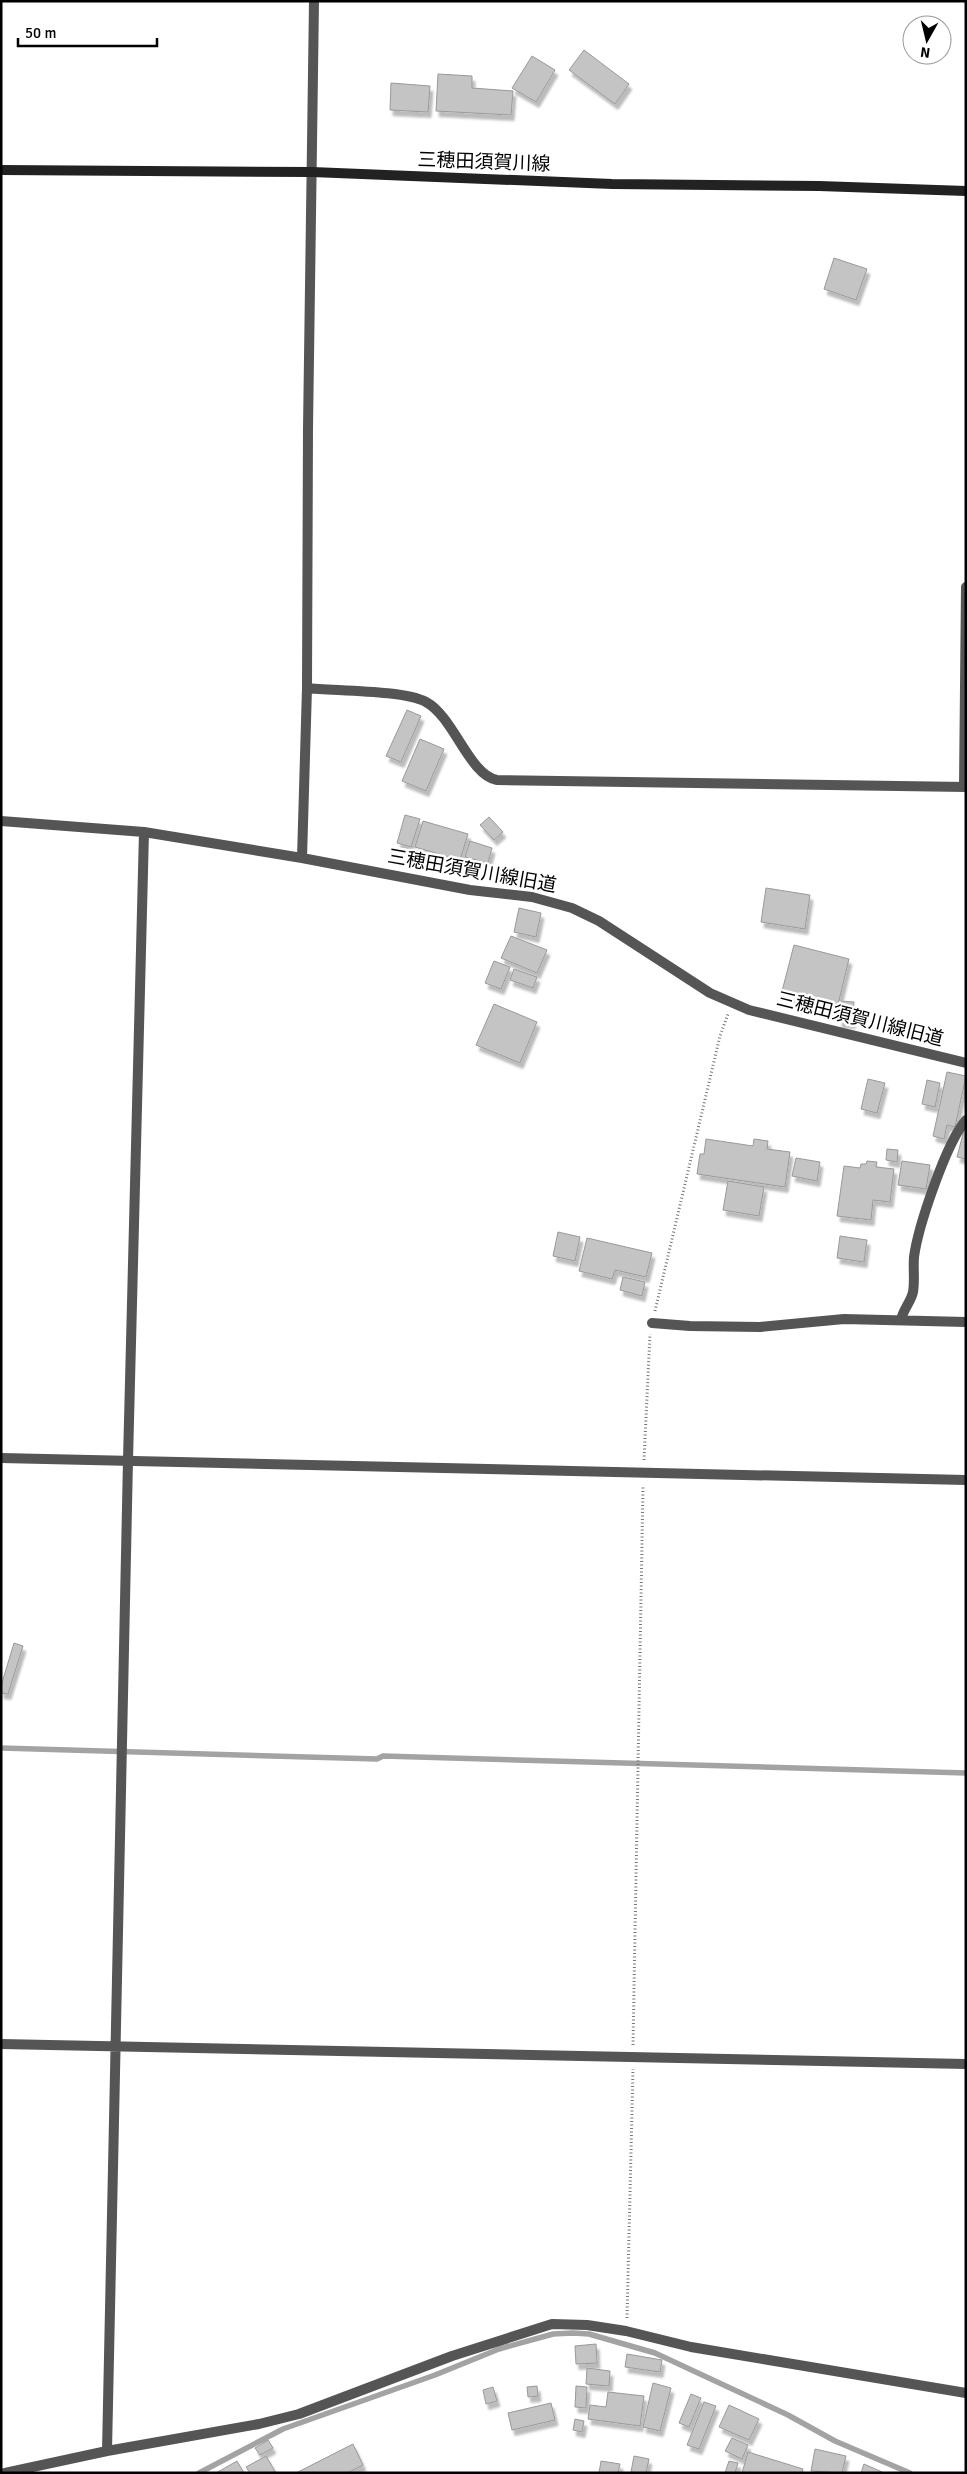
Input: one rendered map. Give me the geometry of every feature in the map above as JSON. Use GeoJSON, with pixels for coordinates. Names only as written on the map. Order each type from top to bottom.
{"type":"FeatureCollection","features":[{"type":"Feature","properties":{"kind":"main road","name":"三穂田須賀川線"},"geometry":{"type":"LineString","coordinates":[[1,170],[312,172],[612,184],[819,186],[966,191]]}},
{"type":"Feature","properties":{"kind":"street"},"geometry":{"type":"LineString","coordinates":[[302,858],[307,688],[308,429],[314,1]]}},
{"type":"Feature","properties":{"kind":"street"},"geometry":{"type":"LineString","coordinates":[[307,688],[396,694],[426,702],[441,716],[483,775],[497,780],[965,787],[966,587]]}},
{"type":"Feature","properties":{"kind":"street","name":"三穂田須賀川線旧道"},"geometry":{"type":"LineString","coordinates":[[1,820],[144,832],[302,858],[470,890],[532,897],[572,908],[599,921],[710,993],[732,1004],[749,1010],[966,1063]]}},
{"type":"Feature","properties":{"kind":"street"},"geometry":{"type":"LineString","coordinates":[[107,2451],[128,1460],[144,832]]}},
{"type":"Feature","properties":{"kind":"street"},"geometry":{"type":"LineString","coordinates":[[901,1320],[903,1311],[913,1295],[914,1258],[925,1214],[957,1133],[966,1120]]}},
{"type":"Feature","properties":{"kind":"street"},"geometry":{"type":"LineString","coordinates":[[652,1323],[690,1326],[760,1326],[844,1319],[966,1322]]}},
{"type":"Feature","properties":{"kind":"street"},"geometry":{"type":"LineString","coordinates":[[1,1458],[644,1471],[966,1480]]}},
{"type":"Feature","properties":{"kind":"street"},"geometry":{"type":"LineString","coordinates":[[1,2044],[966,2064]]}},
{"type":"Feature","properties":{"kind":"street"},"geometry":{"type":"LineString","coordinates":[[5,2473],[107,2451],[259,2424],[299,2414],[452,2356],[552,2324],[587,2325],[626,2331],[691,2347],[966,2392]]}},
{"type":"Feature","properties":{"kind":"path"},"geometry":{"type":"LineString","coordinates":[[626,2331],[630,2281],[644,1471],[648,1343],[720,1036],[732,1004]]}},
{"type":"Feature","properties":{"kind":"building"},"geometry":{"type":"Polygon","coordinates":[[[584,50],[629,84],[615,104],[569,70],[584,50]]]}},
{"type":"Feature","properties":{"kind":"building"},"geometry":{"type":"Polygon","coordinates":[[[532,56],[555,70],[536,102],[512,88],[532,56]]]}},
{"type":"Feature","properties":{"kind":"building"},"geometry":{"type":"Polygon","coordinates":[[[438,74],[472,76],[472,88],[513,91],[511,115],[436,111],[438,74]]]}},
{"type":"Feature","properties":{"kind":"building"},"geometry":{"type":"Polygon","coordinates":[[[391,83],[430,86],[428,112],[390,110],[391,83]]]}},
{"type":"Feature","properties":{"kind":"building"},"geometry":{"type":"Polygon","coordinates":[[[834,258],[867,269],[856,300],[824,289],[834,258]]]}},
{"type":"Feature","properties":{"kind":"building"},"geometry":{"type":"Polygon","coordinates":[[[407,710],[421,716],[401,762],[386,756],[407,710]]]}},
{"type":"Feature","properties":{"kind":"building"},"geometry":{"type":"Polygon","coordinates":[[[420,739],[444,749],[426,791],[402,781],[420,739]]]}},
{"type":"Feature","properties":{"kind":"building"},"geometry":{"type":"Polygon","coordinates":[[[405,815],[420,819],[411,847],[397,843],[405,815]]]}},
{"type":"Feature","properties":{"kind":"building"},"geometry":{"type":"Polygon","coordinates":[[[489,817],[503,832],[494,840],[480,825],[489,817]]]}},
{"type":"Feature","properties":{"kind":"building"},"geometry":{"type":"Polygon","coordinates":[[[423,821],[468,834],[460,860],[415,847],[423,821]]]}},
{"type":"Feature","properties":{"kind":"building"},"geometry":{"type":"Polygon","coordinates":[[[470,841],[492,848],[488,863],[465,857],[470,841]]]}},
{"type":"Feature","properties":{"kind":"building"},"geometry":{"type":"Polygon","coordinates":[[[766,888],[810,895],[805,929],[761,922],[766,888]]]}},
{"type":"Feature","properties":{"kind":"building"},"geometry":{"type":"Polygon","coordinates":[[[519,908],[541,913],[536,937],[514,932],[519,908]]]}},
{"type":"Feature","properties":{"kind":"building"},"geometry":{"type":"Polygon","coordinates":[[[511,936],[547,950],[537,973],[501,958],[511,936]]]}},
{"type":"Feature","properties":{"kind":"building"},"geometry":{"type":"Polygon","coordinates":[[[794,945],[849,959],[837,1009],[781,995],[794,945]]]}},
{"type":"Feature","properties":{"kind":"building"},"geometry":{"type":"Polygon","coordinates":[[[494,961],[510,967],[501,989],[485,983],[494,961]]]}},
{"type":"Feature","properties":{"kind":"building"},"geometry":{"type":"Polygon","coordinates":[[[514,969],[537,977],[533,988],[510,980],[514,969]]]}},
{"type":"Feature","properties":{"kind":"building"},"geometry":{"type":"Polygon","coordinates":[[[841,1001],[854,1002],[852,1023],[839,1022],[841,1001]]]}},
{"type":"Feature","properties":{"kind":"building"},"geometry":{"type":"Polygon","coordinates":[[[494,1004],[537,1022],[520,1063],[476,1045],[494,1004]]]}},
{"type":"Feature","properties":{"kind":"building"},"geometry":{"type":"Polygon","coordinates":[[[947,1072],[966,1076],[955,1127],[947,1125],[944,1139],[933,1136],[947,1072]]]}},
{"type":"Feature","properties":{"kind":"building"},"geometry":{"type":"Polygon","coordinates":[[[868,1079],[885,1083],[877,1113],[861,1109],[868,1079]]]}},
{"type":"Feature","properties":{"kind":"building"},"geometry":{"type":"Polygon","coordinates":[[[927,1080],[940,1083],[935,1107],[922,1104],[927,1080]]]}},
{"type":"Feature","properties":{"kind":"building"},"geometry":{"type":"Polygon","coordinates":[[[964,1130],[966,1130],[966,1159],[957,1157],[964,1130]]]}},
{"type":"Feature","properties":{"kind":"building"},"geometry":{"type":"Polygon","coordinates":[[[706,1139],[753,1146],[754,1139],[768,1141],[767,1149],[790,1152],[785,1187],[697,1174],[700,1154],[704,1154],[706,1139]]]}},
{"type":"Feature","properties":{"kind":"building"},"geometry":{"type":"Polygon","coordinates":[[[887,1149],[898,1150],[897,1162],[886,1160],[887,1149]]]}},
{"type":"Feature","properties":{"kind":"building"},"geometry":{"type":"Polygon","coordinates":[[[796,1158],[820,1162],[817,1181],[792,1176],[796,1158]]]}},
{"type":"Feature","properties":{"kind":"building"},"geometry":{"type":"Polygon","coordinates":[[[867,1161],[877,1162],[876,1167],[894,1169],[890,1202],[873,1200],[871,1220],[837,1216],[844,1166],[860,1168],[861,1164],[866,1164],[867,1161]]]}},
{"type":"Feature","properties":{"kind":"building"},"geometry":{"type":"Polygon","coordinates":[[[902,1161],[930,1165],[926,1189],[898,1185],[902,1161]]]}},
{"type":"Feature","properties":{"kind":"building"},"geometry":{"type":"Polygon","coordinates":[[[728,1181],[764,1187],[759,1216],[723,1210],[728,1181]]]}},
{"type":"Feature","properties":{"kind":"building"},"geometry":{"type":"Polygon","coordinates":[[[558,1232],[580,1237],[575,1261],[553,1256],[558,1232]]]}},
{"type":"Feature","properties":{"kind":"building"},"geometry":{"type":"Polygon","coordinates":[[[840,1236],[867,1240],[864,1262],[837,1258],[840,1236]]]}},
{"type":"Feature","properties":{"kind":"building"},"geometry":{"type":"Polygon","coordinates":[[[587,1238],[652,1253],[646,1277],[615,1270],[612,1279],[579,1271],[587,1238]]]}},
{"type":"Feature","properties":{"kind":"building"},"geometry":{"type":"Polygon","coordinates":[[[623,1277],[645,1282],[642,1296],[620,1290],[623,1277]]]}},
{"type":"Feature","properties":{"kind":"building"},"geometry":{"type":"Polygon","coordinates":[[[14,1643],[23,1646],[8,1694],[1,1693],[1,1686],[14,1643]]]}},
{"type":"Feature","properties":{"kind":"building"},"geometry":{"type":"Polygon","coordinates":[[[596,2344],[597,2363],[576,2364],[575,2346],[596,2344]]]}},
{"type":"Feature","properties":{"kind":"building"},"geometry":{"type":"Polygon","coordinates":[[[627,2354],[662,2360],[660,2372],[625,2367],[627,2354]]]}},
{"type":"Feature","properties":{"kind":"building"},"geometry":{"type":"Polygon","coordinates":[[[587,2368],[610,2371],[609,2386],[586,2384],[587,2368]]]}},
{"type":"Feature","properties":{"kind":"building"},"geometry":{"type":"Polygon","coordinates":[[[653,2383],[671,2388],[660,2431],[643,2427],[653,2383]]]}},
{"type":"Feature","properties":{"kind":"building"},"geometry":{"type":"Polygon","coordinates":[[[537,2386],[538,2396],[528,2397],[527,2387],[537,2386]]]}},
{"type":"Feature","properties":{"kind":"building"},"geometry":{"type":"Polygon","coordinates":[[[576,2386],[587,2387],[586,2408],[575,2407],[576,2386]]]}},
{"type":"Feature","properties":{"kind":"building"},"geometry":{"type":"Polygon","coordinates":[[[493,2387],[497,2401],[486,2404],[483,2390],[493,2387]]]}},
{"type":"Feature","properties":{"kind":"building"},"geometry":{"type":"Polygon","coordinates":[[[608,2392],[644,2396],[640,2426],[588,2419],[590,2405],[606,2407],[608,2392]]]}},
{"type":"Feature","properties":{"kind":"building"},"geometry":{"type":"Polygon","coordinates":[[[691,2394],[701,2398],[689,2427],[679,2423],[691,2394]]]}},
{"type":"Feature","properties":{"kind":"building"},"geometry":{"type":"Polygon","coordinates":[[[704,2402],[716,2406],[699,2449],[687,2445],[704,2402]]]}},
{"type":"Feature","properties":{"kind":"building"},"geometry":{"type":"Polygon","coordinates":[[[551,2403],[555,2420],[512,2430],[508,2413],[551,2403]]]}},
{"type":"Feature","properties":{"kind":"building"},"geometry":{"type":"Polygon","coordinates":[[[729,2405],[759,2419],[749,2440],[719,2427],[729,2405]]]}},
{"type":"Feature","properties":{"kind":"building"},"geometry":{"type":"Polygon","coordinates":[[[575,2419],[584,2421],[582,2432],[573,2430],[575,2419]]]}},
{"type":"Feature","properties":{"kind":"building"},"geometry":{"type":"Polygon","coordinates":[[[732,2438],[748,2445],[742,2459],[725,2451],[732,2438]]]}},
{"type":"Feature","properties":{"kind":"building"},"geometry":{"type":"Polygon","coordinates":[[[268,2440],[273,2448],[260,2455],[255,2448],[268,2440]]]}},
{"type":"Feature","properties":{"kind":"building"},"geometry":{"type":"Polygon","coordinates":[[[353,2444],[363,2465],[347,2473],[296,2473],[353,2444]]]}},
{"type":"Feature","properties":{"kind":"building"},"geometry":{"type":"Polygon","coordinates":[[[815,2449],[846,2456],[842,2473],[811,2471],[815,2449]]]}},
{"type":"Feature","properties":{"kind":"building"},"geometry":{"type":"Polygon","coordinates":[[[748,2452],[803,2469],[802,2473],[742,2473],[748,2452]]]}},
{"type":"Feature","properties":{"kind":"building"},"geometry":{"type":"Polygon","coordinates":[[[266,2456],[276,2473],[250,2473],[246,2467],[266,2456]]]}},
{"type":"Feature","properties":{"kind":"building"},"geometry":{"type":"Polygon","coordinates":[[[634,2456],[649,2459],[646,2473],[631,2472],[634,2456]]]}},
{"type":"Feature","properties":{"kind":"building"},"geometry":{"type":"Polygon","coordinates":[[[237,2461],[244,2473],[216,2473],[237,2461]]]}},
{"type":"Feature","properties":{"kind":"building"},"geometry":{"type":"Polygon","coordinates":[[[601,2461],[620,2464],[618,2473],[599,2473],[601,2461]]]}},
{"type":"Feature","properties":{"kind":"building"},"geometry":{"type":"Polygon","coordinates":[[[729,2461],[738,2463],[735,2473],[725,2473],[729,2461]]]}},
{"type":"Feature","properties":{"kind":"building"},"geometry":{"type":"Polygon","coordinates":[[[864,2464],[882,2472],[882,2473],[861,2473],[864,2464]]]}},
{"type":"Feature","properties":{"kind":"waterway"},"geometry":{"type":"LineString","coordinates":[[1,1748],[377,1759],[383,1756],[966,1773]]}},
{"type":"Feature","properties":{"kind":"waterway"},"geometry":{"type":"LineString","coordinates":[[199,2473],[283,2429],[435,2375],[499,2349],[553,2334],[573,2333],[589,2334],[655,2353],[788,2415],[835,2441],[910,2473]]}}]}
